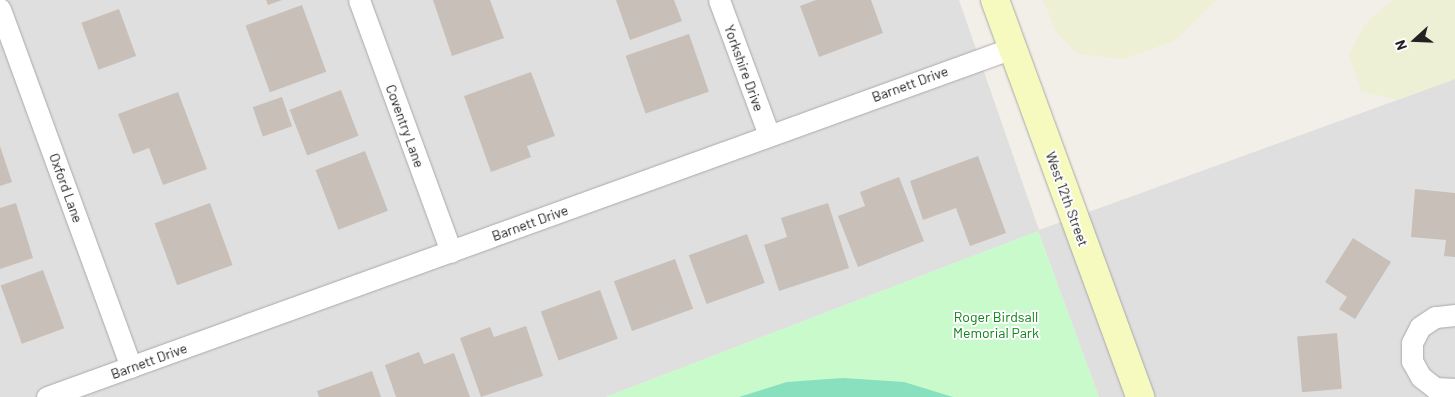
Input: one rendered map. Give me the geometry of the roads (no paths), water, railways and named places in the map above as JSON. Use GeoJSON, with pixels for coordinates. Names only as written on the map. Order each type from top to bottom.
{"type":"FeatureCollection","features":[{"type":"Feature","properties":{"kind":"main road","name":"West 12th Street"},"geometry":{"type":"LineString","coordinates":[[995,0],[1140,397]]}},
{"type":"Feature","properties":{"kind":"street","name":"Coventry Lane"},"geometry":{"type":"LineString","coordinates":[[359,0],[451,252]]}},
{"type":"Feature","properties":{"kind":"street","name":"Yorkshire Drive"},"geometry":{"type":"LineString","coordinates":[[719,0],[769,135]]}},
{"type":"Feature","properties":{"kind":"street","name":"Oxford Lane"},"geometry":{"type":"LineString","coordinates":[[0,9],[132,367]]}},
{"type":"Feature","properties":{"kind":"street","name":"Barnett Drive"},"geometry":{"type":"LineString","coordinates":[[47,397],[1012,48]]}},
{"type":"Feature","properties":{"kind":"street"},"geometry":{"type":"LineString","coordinates":[[1442,391],[1421,378],[1412,361],[1412,343],[1420,327],[1435,317],[1455,315]]}},
{"type":"Feature","properties":{"kind":"park label","name":"Roger Birdsall Memorial Park"},"geometry":{"type":"Point","coordinates":[996,326]}}]}
